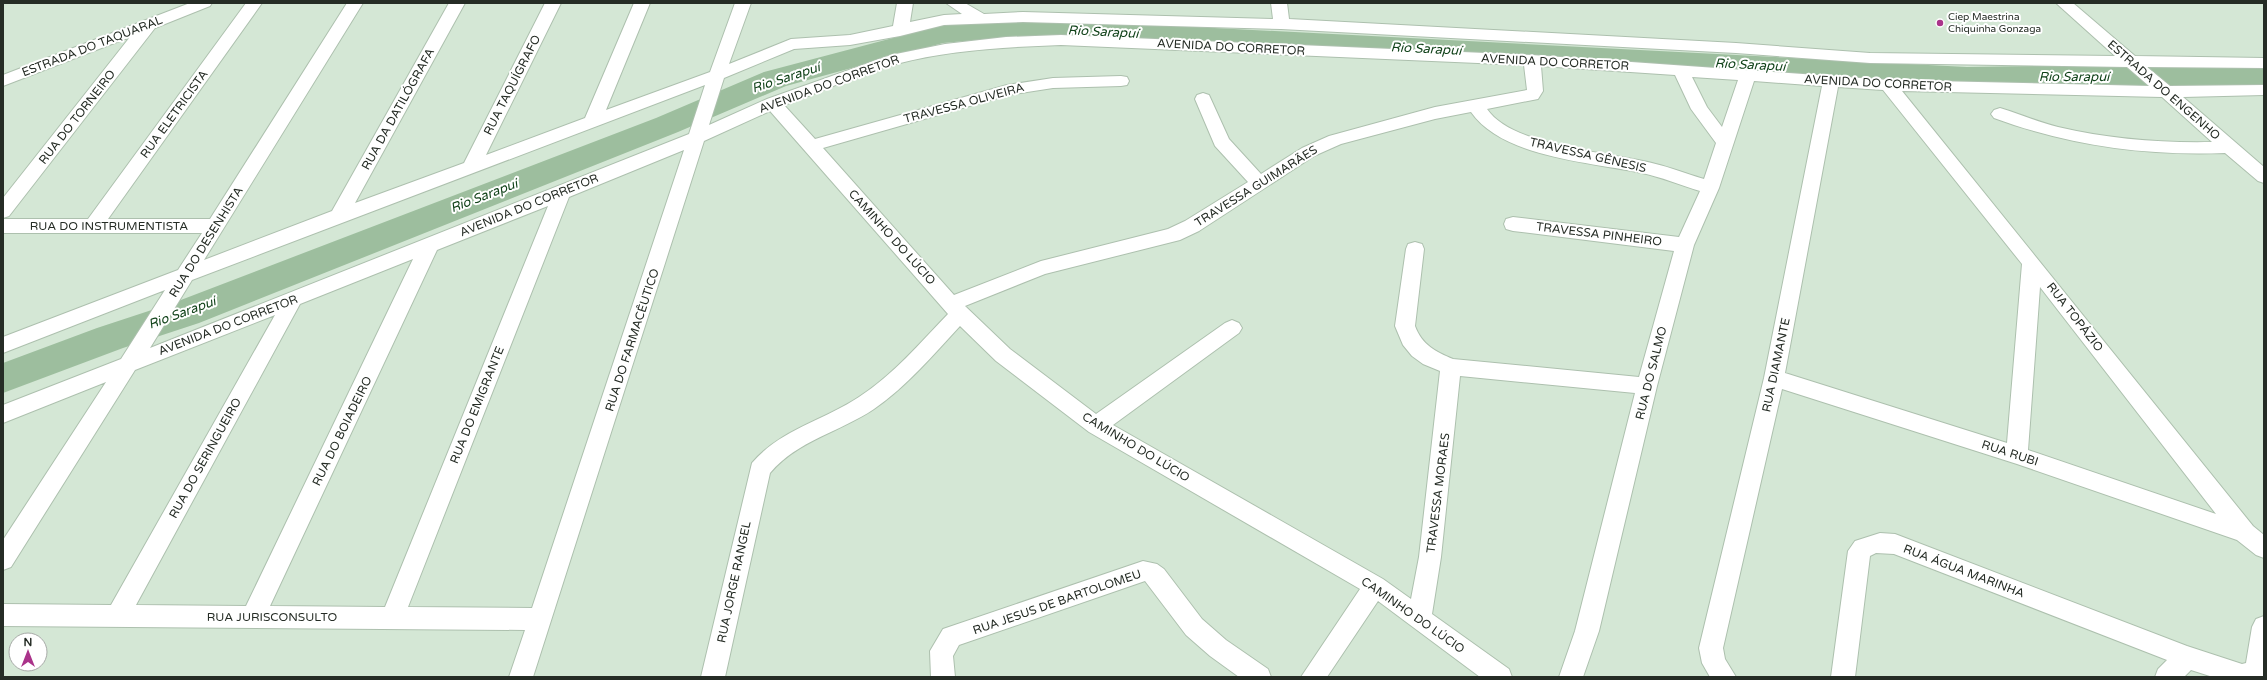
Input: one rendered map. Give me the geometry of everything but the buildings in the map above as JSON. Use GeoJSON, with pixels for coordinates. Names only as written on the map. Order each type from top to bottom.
{"type":"FeatureCollection","features":[{"type":"Feature","properties":{"kind":"street","name":"RUA ELETRICISTA"},"geometry":{"type":"LineString","coordinates":[[93,226],[254,3]]}},
{"type":"Feature","properties":{"kind":"street","name":"RUA DO DESENHISTA"},"geometry":{"type":"LineString","coordinates":[[3,560],[185,276],[355,3]]}},
{"type":"Feature","properties":{"kind":"street","name":"RUA DA DATILÓGRAFA"},"geometry":{"type":"LineString","coordinates":[[339,216],[457,3]]}},
{"type":"Feature","properties":{"kind":"street","name":"RUA TAQUÍGRAFO"},"geometry":{"type":"LineString","coordinates":[[471,167],[553,3]]}},
{"type":"Feature","properties":{"kind":"street"},"geometry":{"type":"LineString","coordinates":[[593,120],[642,3]]}},
{"type":"Feature","properties":{"kind":"street","name":"RUA DO FARMACÊUTICO"},"geometry":{"type":"LineString","coordinates":[[521,677],[715,81],[742,3]]}},
{"type":"Feature","properties":{"kind":"street"},"geometry":{"type":"LineString","coordinates":[[900,31],[904,3]]}},
{"type":"Feature","properties":{"kind":"street"},"geometry":{"type":"LineString","coordinates":[[954,3],[978,17]]}},
{"type":"Feature","properties":{"kind":"street"},"geometry":{"type":"LineString","coordinates":[[1279,3],[1281,24]]}},
{"type":"Feature","properties":{"kind":"street","name":"ESTRADA DO ENGENHO"},"geometry":{"type":"LineString","coordinates":[[2064,3],[2230,147],[2261,172]]}},
{"type":"Feature","properties":{"kind":"street","name":"ESTRADA DO TAQUARAL"},"geometry":{"type":"LineString","coordinates":[[6,82],[196,5]]}},
{"type":"Feature","properties":{"kind":"street","name":"AVENIDA DO CORRETOR"},"geometry":{"type":"LineString","coordinates":[[3,345],[593,120],[715,81],[791,44],[812,41],[850,40],[900,31],[944,20],[978,17],[1281,24],[1736,48],[1870,58],[2135,64],[2264,63]]}},
{"type":"Feature","properties":{"kind":"street","name":"RUA DO TORNEIRO"},"geometry":{"type":"LineString","coordinates":[[3,211],[150,23]]}},
{"type":"Feature","properties":{"kind":"street","name":"AVENIDA DO CORRETOR"},"geometry":{"type":"LineString","coordinates":[[3,414],[562,193],[700,128],[891,60],[945,49],[1006,42],[1061,40],[1532,60],[1888,85],[2264,90]]}},
{"type":"Feature","properties":{"kind":"street","name":"TRAVESSA GUIMARÃES"},"geometry":{"type":"LineString","coordinates":[[956,309],[1041,268],[1173,235],[1192,226],[1308,152],[1335,140],[1435,113],[1532,95],[1535,91],[1532,60]]}},
{"type":"Feature","properties":{"kind":"street"},"geometry":{"type":"LineString","coordinates":[[1681,70],[1692,98],[1708,122],[1725,142]]}},
{"type":"Feature","properties":{"kind":"street","name":"RUA DO SALMO"},"geometry":{"type":"LineString","coordinates":[[1571,677],[1587,632],[1647,386],[1685,245],[1710,188],[1748,75]]}},
{"type":"Feature","properties":{"kind":"street","name":"TRAVESSA OLIVEIRA"},"geometry":{"type":"LineString","coordinates":[[810,146],[904,118],[1030,85],[1121,81]]}},
{"type":"Feature","properties":{"kind":"street","name":"RUA DIAMANTE"},"geometry":{"type":"LineString","coordinates":[[1724,677],[1714,663],[1712,648],[1774,378],[1831,81]]}},
{"type":"Feature","properties":{"kind":"street","name":"RUA TOPÁZIO"},"geometry":{"type":"LineString","coordinates":[[1888,85],[2032,263],[2245,533],[2264,548]]}},
{"type":"Feature","properties":{"kind":"street"},"geometry":{"type":"LineString","coordinates":[[1203,99],[1221,142],[1260,184]]}},
{"type":"Feature","properties":{"kind":"street","name":"CAMINHO DO LÚCIO"},"geometry":{"type":"LineString","coordinates":[[773,103],[956,309],[1003,354],[1096,426],[1375,586],[1500,677]]}},
{"type":"Feature","properties":{"kind":"street","name":"TRAVESSA GÊNESIS"},"geometry":{"type":"LineString","coordinates":[[1476,106],[1487,121],[1519,138],[1558,150],[1645,167],[1710,188]]}},
{"type":"Feature","properties":{"kind":"street"},"geometry":{"type":"LineString","coordinates":[[2000,114],[2050,132],[2108,143],[2186,149],[2230,147]]}},
{"type":"Feature","properties":{"kind":"street","name":"RUA DO EMIGRANTE"},"geometry":{"type":"LineString","coordinates":[[392,618],[562,193]]}},
{"type":"Feature","properties":{"kind":"street","name":"TRAVESSA PINHEIRO"},"geometry":{"type":"LineString","coordinates":[[1513,224],[1685,245]]}},
{"type":"Feature","properties":{"kind":"street","name":"RUA DO INSTRUMENTISTA"},"geometry":{"type":"LineString","coordinates":[[3,226],[216,226]]}},
{"type":"Feature","properties":{"kind":"street","name":"RUA DO BOIADEIRO"},"geometry":{"type":"LineString","coordinates":[[253,617],[430,244]]}},
{"type":"Feature","properties":{"kind":"street"},"geometry":{"type":"LineString","coordinates":[[1415,249],[1405,326],[1410,340],[1419,350],[1430,358],[1451,367],[1647,386]]}},
{"type":"Feature","properties":{"kind":"street"},"geometry":{"type":"LineString","coordinates":[[2017,455],[2032,263]]}},
{"type":"Feature","properties":{"kind":"street","name":"RUA DO SERINGUEIRO"},"geometry":{"type":"LineString","coordinates":[[117,617],[293,300]]}},
{"type":"Feature","properties":{"kind":"street","name":"RUA JORGE RANGEL"},"geometry":{"type":"LineString","coordinates":[[713,677],[754,488],[760,469],[768,458],[780,447],[865,404],[894,380],[956,309]]}},
{"type":"Feature","properties":{"kind":"street"},"geometry":{"type":"LineString","coordinates":[[1096,426],[1232,328]]}},
{"type":"Feature","properties":{"kind":"street","name":"TRAVESSA MORAES"},"geometry":{"type":"LineString","coordinates":[[1420,618],[1431,550],[1451,367]]}},
{"type":"Feature","properties":{"kind":"street","name":"RUA RUBI"},"geometry":{"type":"LineString","coordinates":[[1774,378],[2017,455],[2245,533]]}},
{"type":"Feature","properties":{"kind":"street","name":"RUA ÁGUA MARINHA"},"geometry":{"type":"LineString","coordinates":[[1844,677],[1859,551],[1867,544],[1876,542],[1895,544],[2187,657]]}},
{"type":"Feature","properties":{"kind":"street","name":"RUA JESUS DE BARTOLOMEU"},"geometry":{"type":"LineString","coordinates":[[943,677],[940,653],[943,646],[951,637],[1143,571],[1149,571],[1156,576],[1194,627],[1218,648],[1259,677]]}},
{"type":"Feature","properties":{"kind":"street"},"geometry":{"type":"LineString","coordinates":[[1313,677],[1375,586]]}},
{"type":"Feature","properties":{"kind":"street","name":"RUA JURISCONSULTO"},"geometry":{"type":"LineString","coordinates":[[3,615],[540,619]]}},
{"type":"Feature","properties":{"kind":"street"},"geometry":{"type":"LineString","coordinates":[[2167,677],[2187,657],[2242,675],[2250,674],[2257,669],[2264,627]]}},
{"type":"Feature","properties":{"kind":"waterway","name":"Rio Sarapuí"},"geometry":{"type":"LineString","coordinates":[[3,378],[110,338],[186,313],[667,125],[775,79],[942,34],[1023,27],[1122,31],[1967,77],[2107,75],[2264,78]]}},
{"type":"Feature","properties":{"kind":"place","name":"Ciep Maestrina Chiquinha Gonzaga"},"geometry":{"type":"Point","coordinates":[1940,23]}}]}
